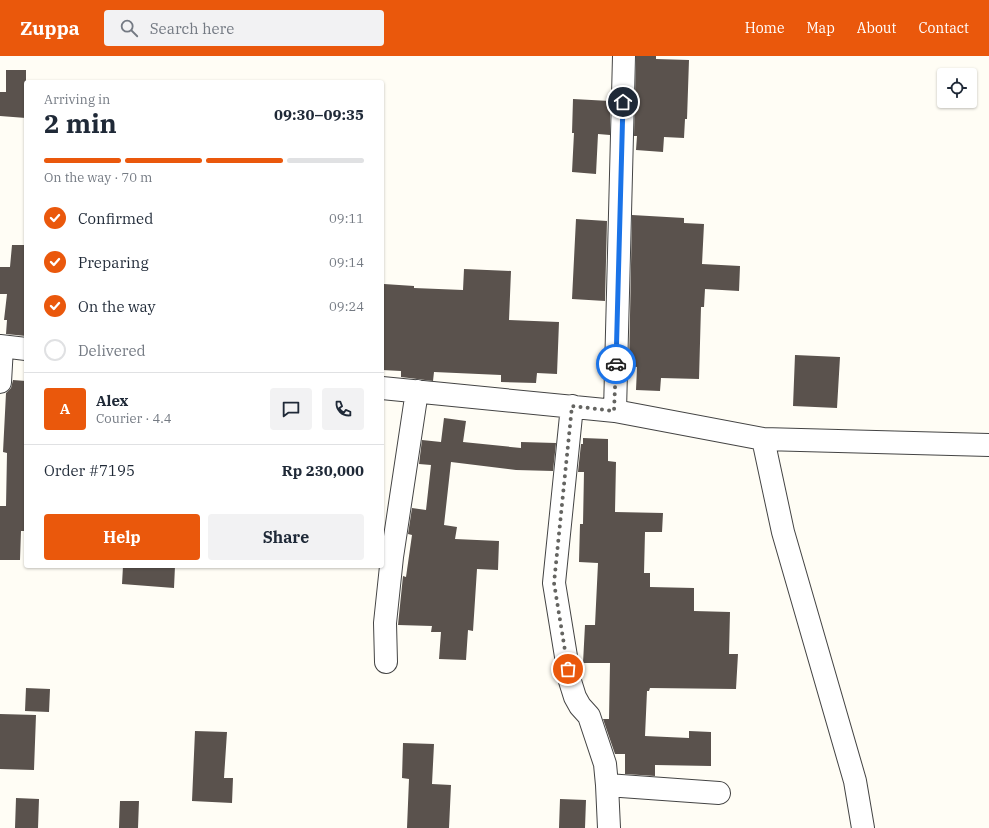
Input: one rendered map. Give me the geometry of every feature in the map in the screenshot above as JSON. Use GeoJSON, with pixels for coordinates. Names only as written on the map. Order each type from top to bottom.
{"type":"FeatureCollection","features":[{"type":"Feature","properties":{"kind":"street"},"geometry":{"type":"LineString","coordinates":[[614,411],[624,56]]}},
{"type":"Feature","properties":{"kind":"street"},"geometry":{"type":"LineString","coordinates":[[0,382],[1,347],[24,350]]}},
{"type":"Feature","properties":{"kind":"street"},"geometry":{"type":"LineString","coordinates":[[384,388],[614,411],[763,439],[989,445]]}},
{"type":"Feature","properties":{"kind":"street"},"geometry":{"type":"LineString","coordinates":[[386,662],[385,623],[392,557],[417,391]]}},
{"type":"Feature","properties":{"kind":"street"},"geometry":{"type":"LineString","coordinates":[[572,406],[554,583],[570,680],[575,697],[580,706],[589,716],[605,764],[609,828]]}},
{"type":"Feature","properties":{"kind":"street"},"geometry":{"type":"LineString","coordinates":[[763,439],[783,532],[855,781],[863,828]]}},
{"type":"Feature","properties":{"kind":"street"},"geometry":{"type":"LineString","coordinates":[[607,785],[719,793]]}},
{"type":"Feature","properties":{"kind":"building"},"geometry":{"type":"Polygon","coordinates":[[[636,56],[656,56],[656,59],[689,60],[687,119],[685,119],[684,138],[664,137],[663,152],[636,150],[637,136],[634,136],[636,56]]]}},
{"type":"Feature","properties":{"kind":"building"},"geometry":{"type":"Polygon","coordinates":[[[6,70],[26,70],[26,80],[24,80],[24,118],[0,116],[0,92],[6,92],[6,70]]]}},
{"type":"Feature","properties":{"kind":"building"},"geometry":{"type":"Polygon","coordinates":[[[573,99],[610,101],[610,135],[598,134],[596,174],[572,172],[574,133],[572,133],[573,99]]]}},
{"type":"Feature","properties":{"kind":"building"},"geometry":{"type":"Polygon","coordinates":[[[632,215],[684,218],[684,223],[704,224],[702,264],[740,266],[739,291],[705,289],[704,307],[701,307],[699,379],[661,378],[660,391],[636,390],[637,367],[629,366],[632,215]]]}},
{"type":"Feature","properties":{"kind":"building"},"geometry":{"type":"Polygon","coordinates":[[[576,219],[607,221],[605,301],[572,299],[576,219]]]}},
{"type":"Feature","properties":{"kind":"building"},"geometry":{"type":"Polygon","coordinates":[[[12,245],[24,245],[24,336],[6,334],[7,320],[4,320],[7,294],[0,294],[0,267],[10,267],[12,245]]]}},
{"type":"Feature","properties":{"kind":"building"},"geometry":{"type":"Polygon","coordinates":[[[464,269],[511,271],[509,320],[559,322],[557,374],[537,373],[536,383],[501,382],[501,375],[434,372],[433,381],[401,377],[401,371],[384,370],[384,284],[414,286],[414,288],[463,290],[464,269]]]}},
{"type":"Feature","properties":{"kind":"building"},"geometry":{"type":"Polygon","coordinates":[[[795,355],[840,357],[837,408],[793,406],[795,355]]]}},
{"type":"Feature","properties":{"kind":"building"},"geometry":{"type":"Polygon","coordinates":[[[13,380],[24,381],[24,531],[21,531],[20,560],[0,560],[0,506],[6,506],[7,453],[3,452],[6,393],[11,388],[13,380]]]}},
{"type":"Feature","properties":{"kind":"building"},"geometry":{"type":"Polygon","coordinates":[[[444,418],[466,421],[463,442],[521,448],[521,442],[556,443],[553,471],[516,470],[451,462],[444,525],[457,527],[455,539],[499,541],[498,570],[477,569],[473,631],[468,630],[466,660],[439,659],[441,632],[431,632],[432,626],[398,625],[403,576],[406,577],[412,535],[408,534],[412,508],[426,510],[431,465],[419,464],[422,440],[441,442],[444,418]]]}},
{"type":"Feature","properties":{"kind":"building"},"geometry":{"type":"Polygon","coordinates":[[[583,438],[608,439],[608,461],[616,462],[615,512],[663,513],[662,532],[645,532],[644,573],[650,573],[650,587],[694,588],[694,611],[730,612],[729,654],[738,654],[736,689],[650,688],[649,691],[647,691],[645,736],[689,738],[689,731],[711,732],[711,766],[655,765],[655,776],[625,774],[625,754],[615,754],[603,719],[609,719],[610,663],[583,663],[585,625],[595,625],[598,563],[579,562],[580,524],[583,524],[584,472],[578,472],[583,438]]]}},
{"type":"Feature","properties":{"kind":"building"},"geometry":{"type":"Polygon","coordinates":[[[123,568],[175,568],[174,588],[122,584],[123,568]]]}},
{"type":"Feature","properties":{"kind":"building"},"geometry":{"type":"Polygon","coordinates":[[[26,688],[50,689],[49,712],[25,711],[26,688]]]}},
{"type":"Feature","properties":{"kind":"building"},"geometry":{"type":"Polygon","coordinates":[[[0,714],[36,715],[34,770],[0,769],[0,714]]]}},
{"type":"Feature","properties":{"kind":"building"},"geometry":{"type":"Polygon","coordinates":[[[195,731],[227,732],[224,778],[233,778],[232,803],[192,801],[195,731]]]}},
{"type":"Feature","properties":{"kind":"building"},"geometry":{"type":"Polygon","coordinates":[[[403,743],[434,744],[432,784],[451,785],[449,828],[407,828],[409,779],[402,778],[403,743]]]}},
{"type":"Feature","properties":{"kind":"building"},"geometry":{"type":"Polygon","coordinates":[[[16,798],[39,799],[38,828],[15,828],[16,798]]]}},
{"type":"Feature","properties":{"kind":"building"},"geometry":{"type":"Polygon","coordinates":[[[560,799],[586,800],[585,828],[559,828],[560,799]]]}},
{"type":"Feature","properties":{"kind":"building"},"geometry":{"type":"Polygon","coordinates":[[[120,801],[139,801],[138,828],[119,828],[120,801]]]}},
{"type":"Feature","properties":{"kind":"way so far"},"geometry":{"type":"LineString","coordinates":[[568,669],[554,583],[572,406],[614,411],[616,364]]}},
{"type":"Feature","properties":{"kind":"route"},"geometry":{"type":"LineString","coordinates":[[616,364],[623,102]]}}]}
